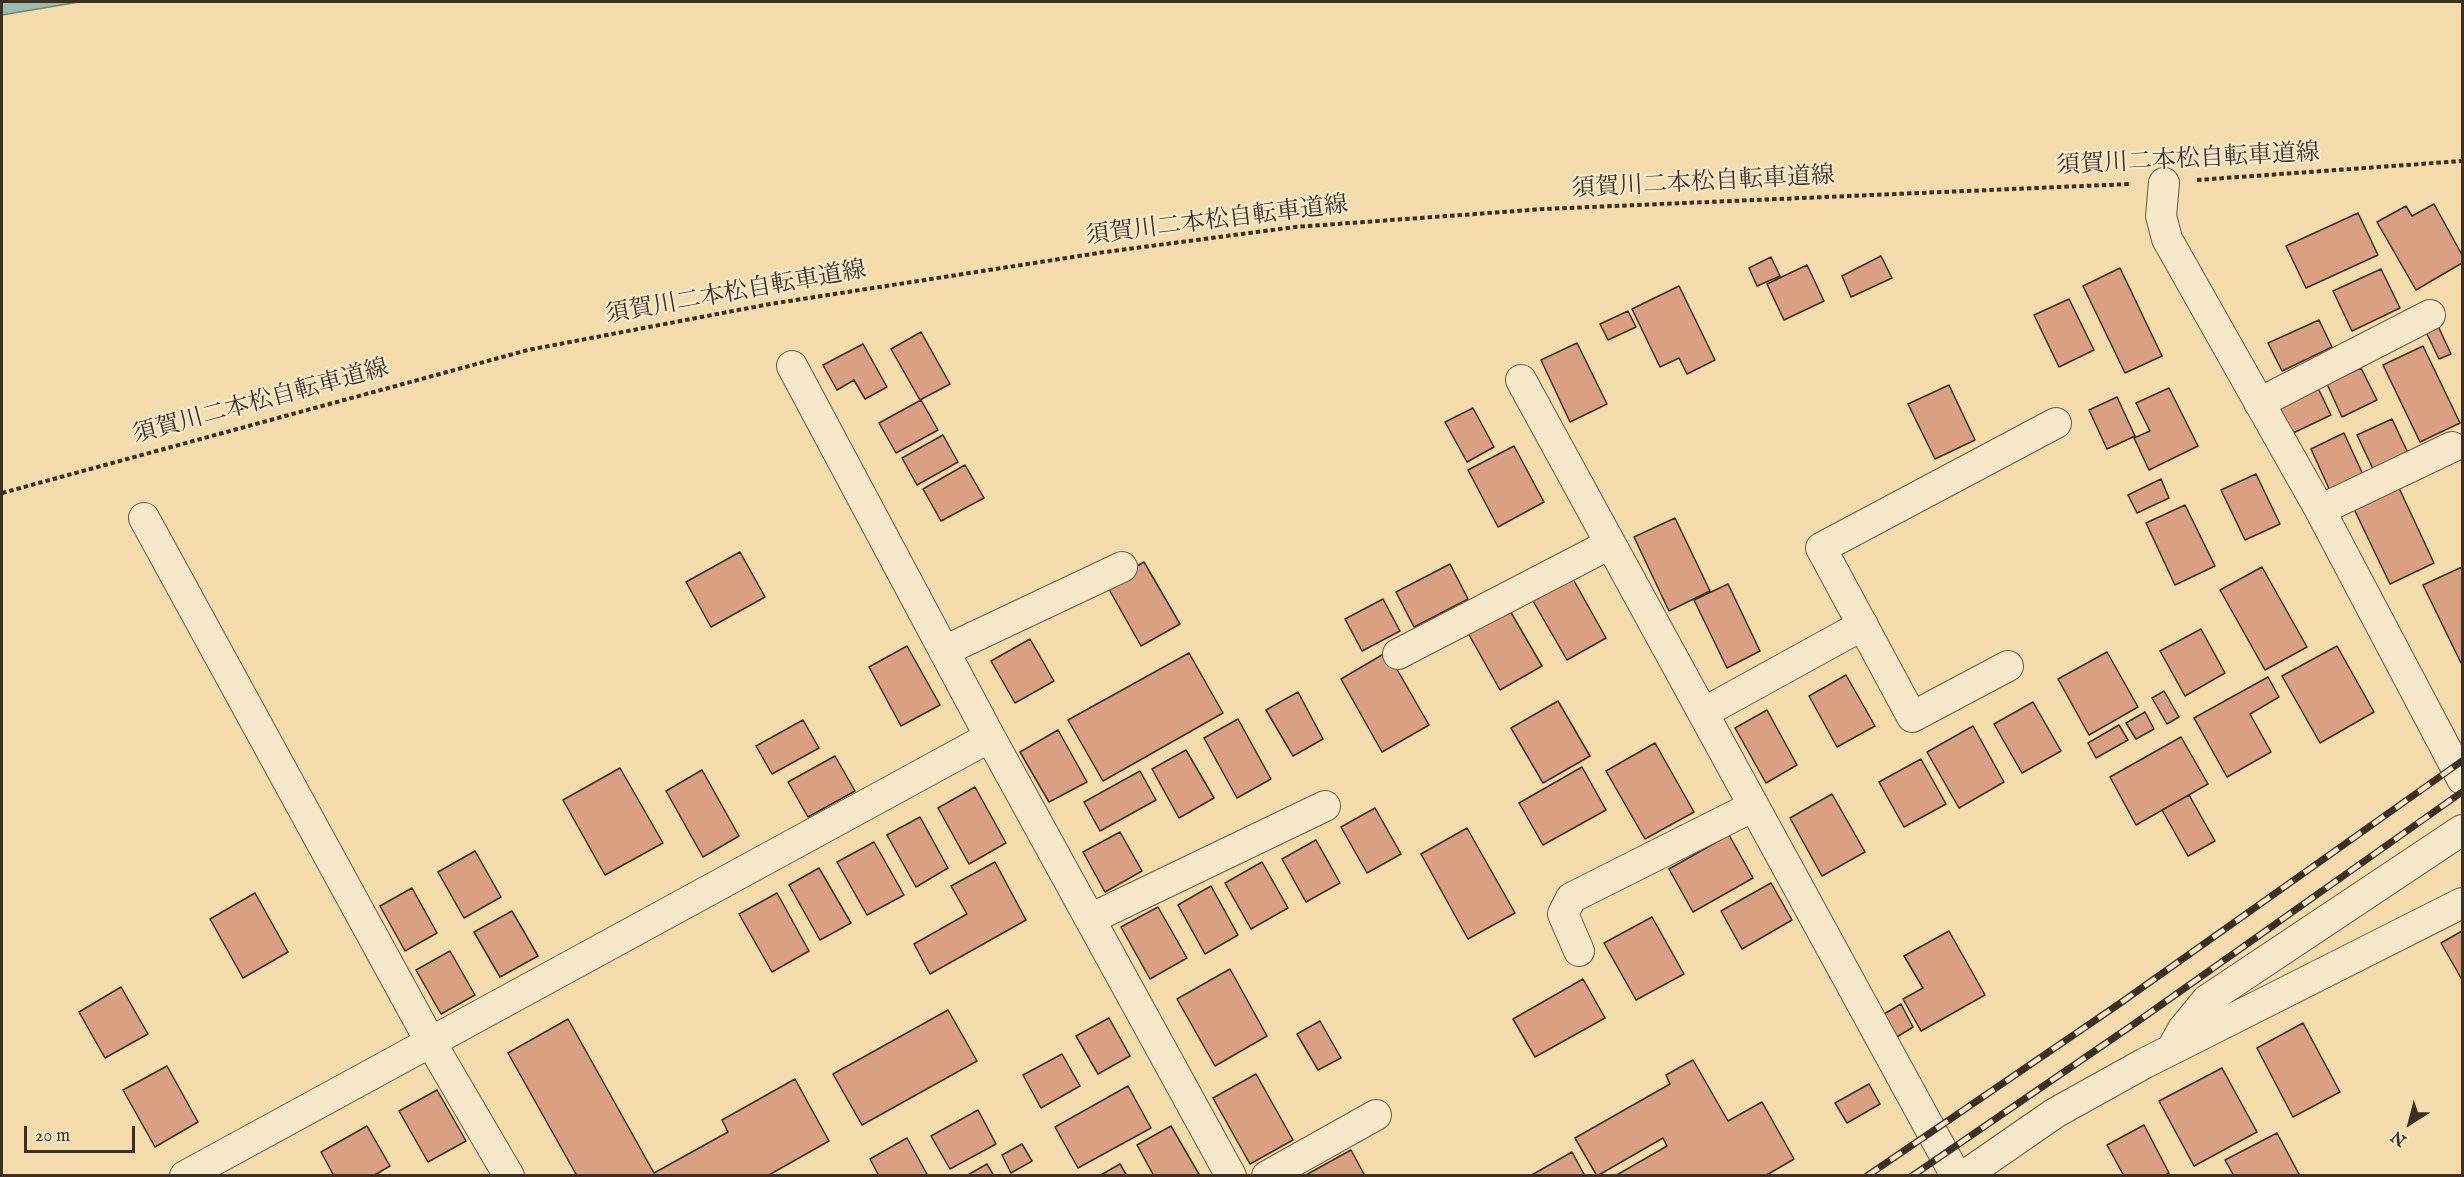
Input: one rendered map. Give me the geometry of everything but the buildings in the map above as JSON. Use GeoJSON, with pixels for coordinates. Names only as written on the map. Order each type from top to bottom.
{"type":"FeatureCollection","features":[{"type":"Feature","properties":{"kind":"street"},"geometry":{"type":"LineString","coordinates":[[2164,183],[2161,216],[2168,240],[2320,510],[2463,779]]}},
{"type":"Feature","properties":{"kind":"street"},"geometry":{"type":"LineString","coordinates":[[2259,403],[2430,315]]}},
{"type":"Feature","properties":{"kind":"street"},"geometry":{"type":"LineString","coordinates":[[792,366],[990,737],[1231,1176]]}},
{"type":"Feature","properties":{"kind":"street"},"geometry":{"type":"LineString","coordinates":[[1521,380],[1956,1176]]}},
{"type":"Feature","properties":{"kind":"street"},"geometry":{"type":"LineString","coordinates":[[2008,666],[1912,717],[1821,548],[2056,423]]}},
{"type":"Feature","properties":{"kind":"street"},"geometry":{"type":"LineString","coordinates":[[2320,510],[2451,447]]}},
{"type":"Feature","properties":{"kind":"street"},"geometry":{"type":"LineString","coordinates":[[144,518],[430,1041],[509,1176]]}},
{"type":"Feature","properties":{"kind":"street"},"geometry":{"type":"LineString","coordinates":[[1398,654],[1610,544]]}},
{"type":"Feature","properties":{"kind":"street"},"geometry":{"type":"LineString","coordinates":[[944,651],[1122,567]]}},
{"type":"Feature","properties":{"kind":"street"},"geometry":{"type":"LineString","coordinates":[[1703,713],[1863,626]]}},
{"type":"Feature","properties":{"kind":"street"},"geometry":{"type":"LineString","coordinates":[[185,1176],[990,737]]}},
{"type":"Feature","properties":{"kind":"street"},"geometry":{"type":"LineString","coordinates":[[1090,919],[1325,806]]}},
{"type":"Feature","properties":{"kind":"street"},"geometry":{"type":"LineString","coordinates":[[1580,951],[1563,914],[1571,898],[1754,806]]}},
{"type":"Feature","properties":{"kind":"street"},"geometry":{"type":"LineString","coordinates":[[2171,1050],[2183,1029],[2207,1000],[2463,830]]}},
{"type":"Feature","properties":{"kind":"street"},"geometry":{"type":"LineString","coordinates":[[1965,1176],[2055,1113],[2171,1050],[2463,903]]}},
{"type":"Feature","properties":{"kind":"street"},"geometry":{"type":"LineString","coordinates":[[1268,1176],[1376,1115]]}},
{"type":"Feature","properties":{"kind":"path","name":"須賀川二本松自転車道線"},"geometry":{"type":"LineString","coordinates":[[2,492],[528,350],[770,304],[1105,252],[1295,227],[1544,210],[2164,183],[2463,160]]}},
{"type":"Feature","properties":{"kind":"shaded area"},"geometry":{"type":"Polygon","coordinates":[[[2,2],[79,2],[2,15],[2,2]]]}},
{"type":"Feature","properties":{"kind":"railway"},"geometry":{"type":"LineString","coordinates":[[1867,1176],[2119,1004],[2462,761]]}},
{"type":"Feature","properties":{"kind":"railway"},"geometry":{"type":"LineString","coordinates":[[1912,1176],[2134,1024],[2462,792]]}}]}
